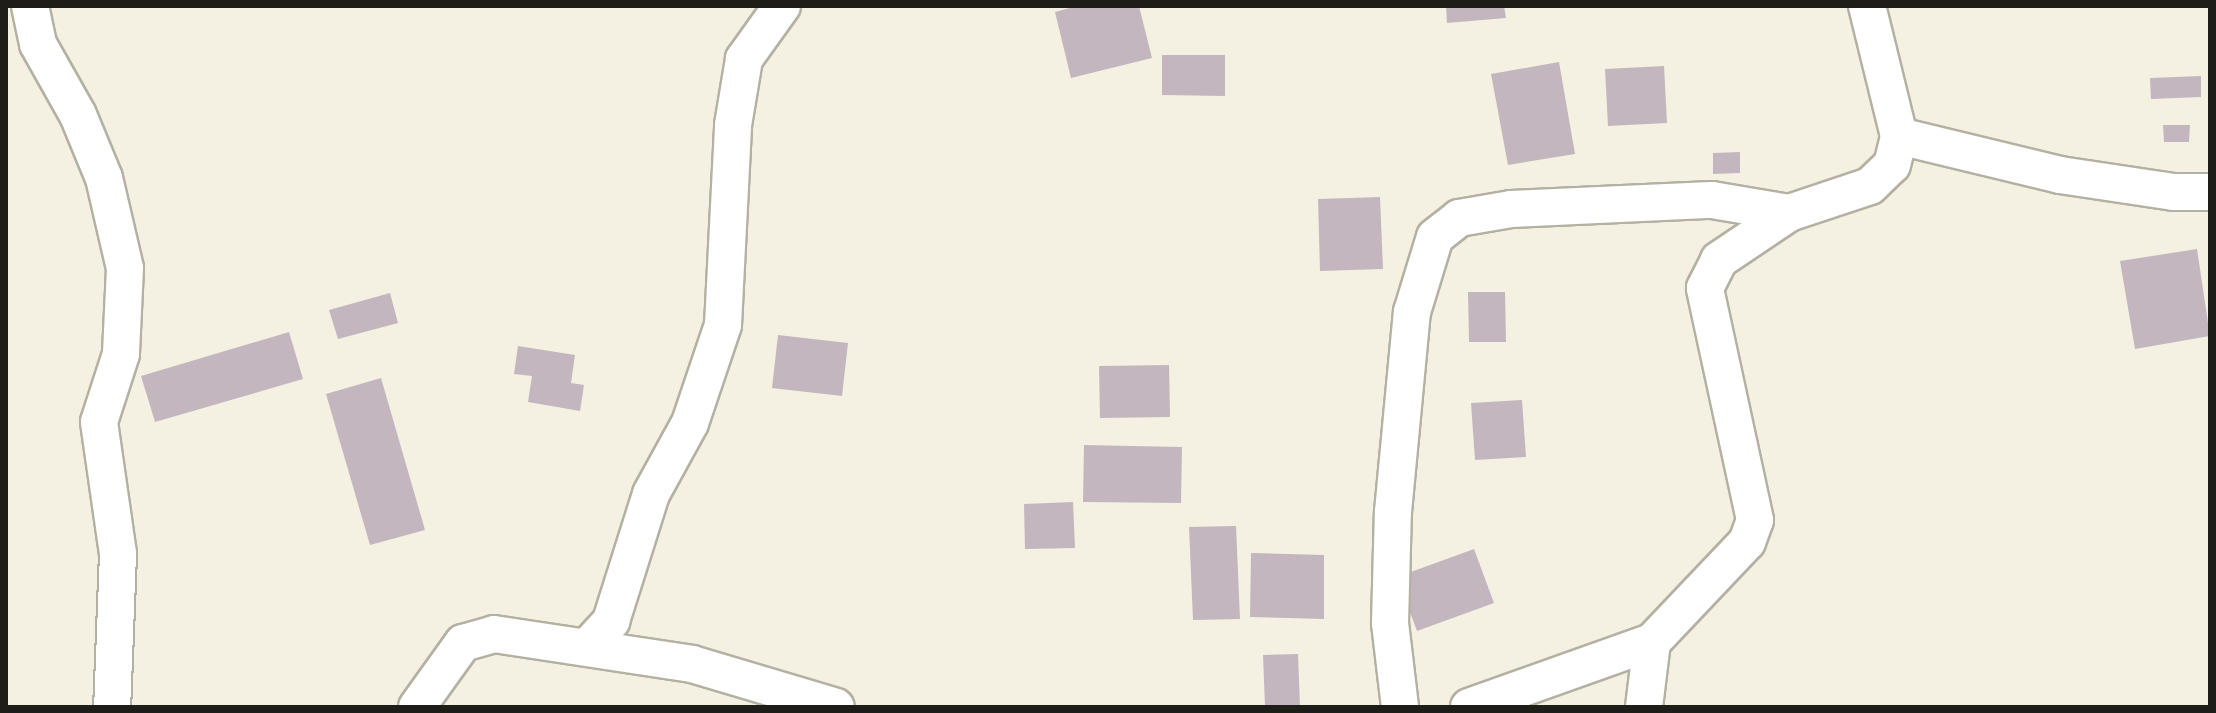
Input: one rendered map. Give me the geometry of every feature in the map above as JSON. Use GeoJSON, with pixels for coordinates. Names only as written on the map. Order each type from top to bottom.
{"type":"FeatureCollection","features":[{"type":"Feature","properties":{"kind":"street"},"geometry":{"type":"LineString","coordinates":[[30,6],[38,44],[78,115],[104,178],[125,268],[121,354],[99,422],[118,554],[112,707]]}},
{"type":"Feature","properties":{"kind":"street"},"geometry":{"type":"LineString","coordinates":[[589,645],[611,621],[651,494],[690,423],[723,325],[733,125],[744,59],[782,6]]}},
{"type":"Feature","properties":{"kind":"street"},"geometry":{"type":"LineString","coordinates":[[1469,707],[1652,642],[1747,542],[1755,520],[1705,288],[1719,260],[1789,213],[1870,186],[1892,165],[1899,136],[1867,6]]}},
{"type":"Feature","properties":{"kind":"street"},"geometry":{"type":"LineString","coordinates":[[1899,136],[2060,175],[2174,192],[2210,192]]}},
{"type":"Feature","properties":{"kind":"street"},"geometry":{"type":"LineString","coordinates":[[1400,707],[1390,623],[1393,512],[1412,312],[1435,237],[1459,218],[1582,202],[1712,200],[1789,213]]}},
{"type":"Feature","properties":{"kind":"street"},"geometry":{"type":"LineString","coordinates":[[417,707],[442,665],[478,635],[589,645],[759,680],[836,707]]}},
{"type":"Feature","properties":{"kind":"street"},"geometry":{"type":"LineString","coordinates":[[1644,707],[1652,642]]}},
{"type":"Feature","properties":{"kind":"building"},"geometry":{"type":"Polygon","coordinates":[[[1077,6],[1139,6],[1152,58],[1071,78],[1055,12],[1077,6]]]}},
{"type":"Feature","properties":{"kind":"building"},"geometry":{"type":"Polygon","coordinates":[[[1446,6],[1504,6],[1506,18],[1447,23],[1446,6]]]}},
{"type":"Feature","properties":{"kind":"building"},"geometry":{"type":"Polygon","coordinates":[[[1162,55],[1225,55],[1225,96],[1162,95],[1162,55]]]}},
{"type":"Feature","properties":{"kind":"building"},"geometry":{"type":"Polygon","coordinates":[[[1559,62],[1575,154],[1508,165],[1491,74],[1559,62]]]}},
{"type":"Feature","properties":{"kind":"building"},"geometry":{"type":"Polygon","coordinates":[[[1664,66],[1667,123],[1608,126],[1605,69],[1664,66]]]}},
{"type":"Feature","properties":{"kind":"building"},"geometry":{"type":"Polygon","coordinates":[[[2201,76],[2201,97],[2151,99],[2150,78],[2201,76]]]}},
{"type":"Feature","properties":{"kind":"building"},"geometry":{"type":"Polygon","coordinates":[[[2163,125],[2190,125],[2189,142],[2164,142],[2163,125]]]}},
{"type":"Feature","properties":{"kind":"building"},"geometry":{"type":"Polygon","coordinates":[[[1740,152],[1740,173],[1713,174],[1713,153],[1740,152]]]}},
{"type":"Feature","properties":{"kind":"building"},"geometry":{"type":"Polygon","coordinates":[[[1380,197],[1383,269],[1320,271],[1318,199],[1380,197]]]}},
{"type":"Feature","properties":{"kind":"building"},"geometry":{"type":"Polygon","coordinates":[[[2197,249],[2210,336],[2135,349],[2120,261],[2197,249]]]}},
{"type":"Feature","properties":{"kind":"building"},"geometry":{"type":"Polygon","coordinates":[[[1468,292],[1505,292],[1506,342],[1469,342],[1468,292]]]}},
{"type":"Feature","properties":{"kind":"building"},"geometry":{"type":"Polygon","coordinates":[[[390,293],[398,323],[338,339],[329,310],[390,293]]]}},
{"type":"Feature","properties":{"kind":"building"},"geometry":{"type":"Polygon","coordinates":[[[289,332],[303,379],[155,422],[141,376],[289,332]]]}},
{"type":"Feature","properties":{"kind":"building"},"geometry":{"type":"Polygon","coordinates":[[[778,335],[848,343],[842,396],[772,388],[778,335]]]}},
{"type":"Feature","properties":{"kind":"building"},"geometry":{"type":"Polygon","coordinates":[[[518,346],[575,355],[571,383],[584,385],[580,411],[528,402],[532,376],[514,374],[518,346]]]}},
{"type":"Feature","properties":{"kind":"building"},"geometry":{"type":"Polygon","coordinates":[[[1169,365],[1170,417],[1100,418],[1099,366],[1169,365]]]}},
{"type":"Feature","properties":{"kind":"building"},"geometry":{"type":"Polygon","coordinates":[[[381,378],[425,530],[370,545],[326,394],[381,378]]]}},
{"type":"Feature","properties":{"kind":"building"},"geometry":{"type":"Polygon","coordinates":[[[1522,400],[1526,457],[1475,460],[1471,403],[1522,400]]]}},
{"type":"Feature","properties":{"kind":"building"},"geometry":{"type":"Polygon","coordinates":[[[1084,445],[1182,447],[1181,503],[1083,502],[1084,445]]]}},
{"type":"Feature","properties":{"kind":"building"},"geometry":{"type":"Polygon","coordinates":[[[1073,502],[1075,548],[1025,549],[1024,504],[1073,502]]]}},
{"type":"Feature","properties":{"kind":"building"},"geometry":{"type":"Polygon","coordinates":[[[1236,526],[1240,619],[1193,620],[1189,527],[1236,526]]]}},
{"type":"Feature","properties":{"kind":"building"},"geometry":{"type":"Polygon","coordinates":[[[1474,549],[1494,603],[1417,631],[1397,577],[1474,549]]]}},
{"type":"Feature","properties":{"kind":"building"},"geometry":{"type":"Polygon","coordinates":[[[1251,553],[1324,555],[1324,619],[1250,617],[1251,553]]]}},
{"type":"Feature","properties":{"kind":"building"},"geometry":{"type":"Polygon","coordinates":[[[1298,654],[1300,707],[1265,707],[1263,655],[1298,654]]]}}]}
